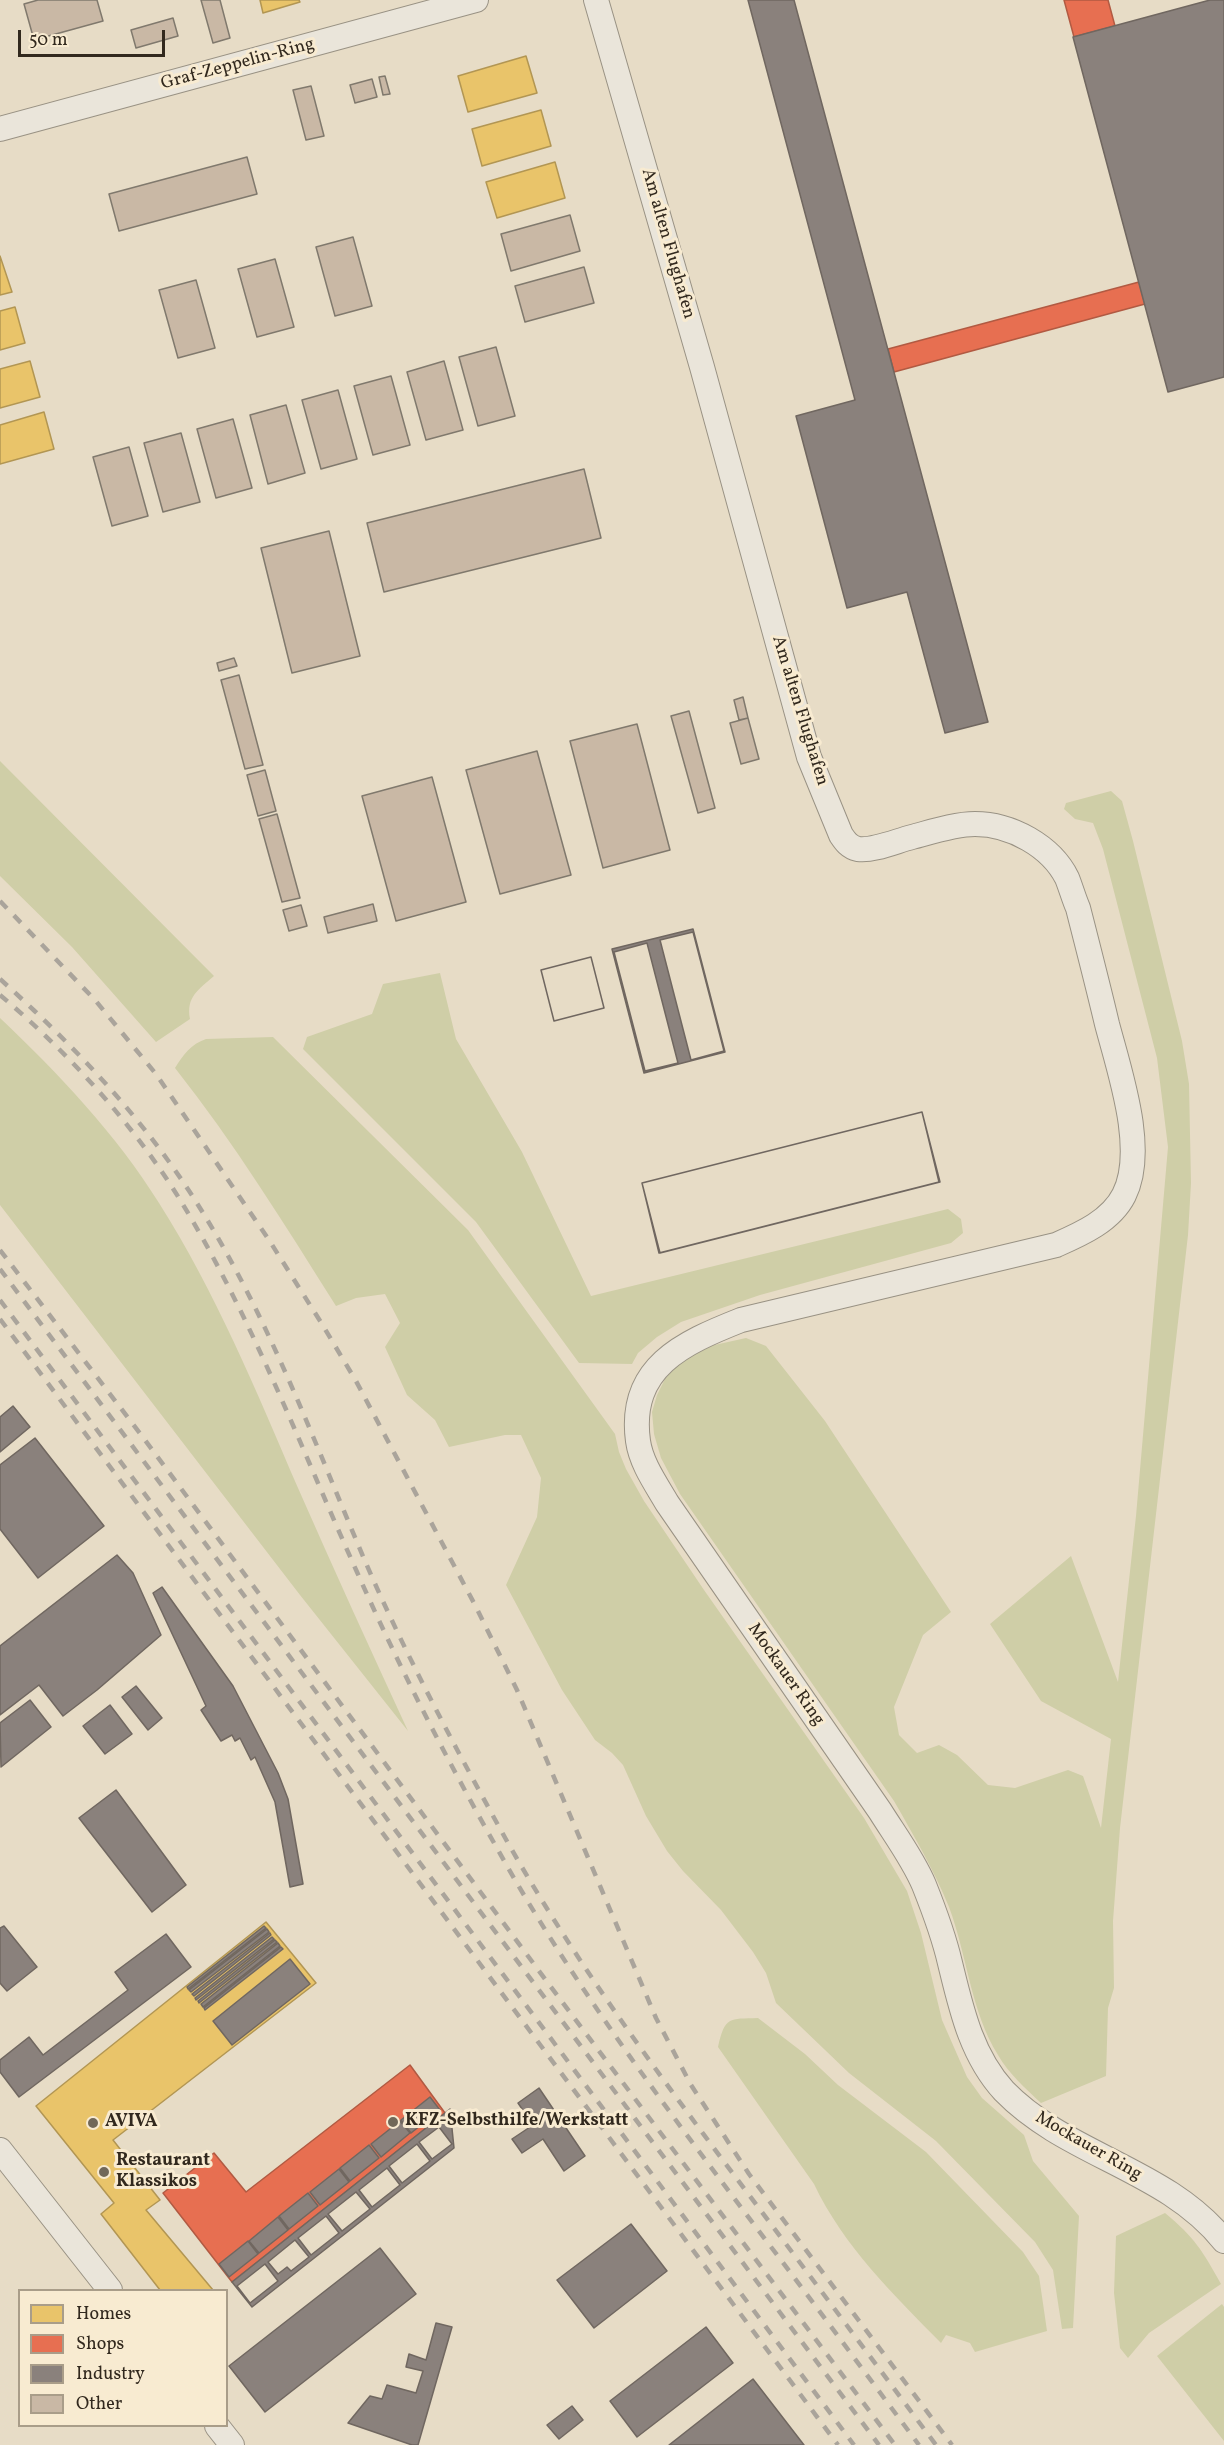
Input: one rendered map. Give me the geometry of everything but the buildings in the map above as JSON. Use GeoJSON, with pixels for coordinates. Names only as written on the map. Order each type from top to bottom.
{"type":"FeatureCollection","features":[{"type":"Feature","properties":{"kind":"street","name":"Graf-Zeppelin-Ring"},"geometry":{"type":"LineString","coordinates":[[0,129],[476,0]]}},
{"type":"Feature","properties":{"kind":"street","name":"Am alten Flughafen"},"geometry":{"type":"LineString","coordinates":[[596,0],[702,367],[809,757],[840,835],[846,843],[857,849],[974,824],[1001,827],[1023,837],[1048,853],[1066,877],[1078,909],[1128,1106],[1132,1140],[1131,1171],[1124,1196],[1090,1230],[1056,1245],[1008,1257]]}},
{"type":"Feature","properties":{"kind":"street","name":"Mockauer Ring"},"geometry":{"type":"LineString","coordinates":[[1008,1257],[741,1320],[699,1336],[671,1353],[651,1375],[643,1391],[637,1412],[638,1442],[646,1466],[667,1503],[880,1811],[911,1861],[927,1894],[950,1960],[968,2029],[984,2064],[1004,2090],[1030,2115],[1058,2134],[1171,2194],[1221,2227]]}},
{"type":"Feature","properties":{"kind":"street"},"geometry":{"type":"LineString","coordinates":[[0,2150],[109,2289]]}},
{"type":"Feature","properties":{"kind":"street"},"geometry":{"type":"LineString","coordinates":[[218,2427],[232,2445]]}},
{"type":"Feature","properties":{"kind":"green space"},"geometry":{"type":"Polygon","coordinates":[[[0,761],[214,976],[194,994],[189,1011],[190,1019],[156,1042],[72,947],[0,876],[0,761]]]}},
{"type":"Feature","properties":{"kind":"green space"},"geometry":{"type":"Polygon","coordinates":[[[1111,791],[1122,801],[1182,1041],[1189,1084],[1191,1183],[1188,1235],[1120,1828],[1113,1921],[1114,1988],[1108,2008],[1106,2076],[1041,2103],[1007,2068],[989,2038],[975,2002],[949,1907],[909,1827],[894,1801],[680,1494],[661,1458],[654,1434],[652,1412],[665,1379],[680,1361],[701,1348],[746,1338],[766,1346],[825,1421],[951,1612],[923,1635],[894,1707],[899,1735],[917,1753],[939,1745],[957,1755],[988,1785],[1015,1788],[1068,1770],[1083,1776],[1101,1828],[1111,1739],[1041,1701],[990,1624],[1071,1556],[1118,1682],[1136,1516],[1168,1147],[1157,1058],[1103,849],[1093,823],[1075,819],[1064,809],[1066,803],[1111,791]]]}},
{"type":"Feature","properties":{"kind":"green space"},"geometry":{"type":"Polygon","coordinates":[[[440,973],[456,1039],[522,1152],[591,1296],[948,1209],[961,1219],[963,1233],[951,1243],[760,1295],[681,1322],[657,1337],[638,1353],[632,1364],[579,1363],[476,1222],[303,1049],[307,1037],[372,1014],[383,984],[440,973]]]}},
{"type":"Feature","properties":{"kind":"green space"},"geometry":{"type":"Polygon","coordinates":[[[0,1018],[65,1083],[105,1129],[142,1178],[180,1237],[234,1342],[408,1731],[300,1595],[0,1205],[0,1018]]]}},
{"type":"Feature","properties":{"kind":"green space"},"geometry":{"type":"Polygon","coordinates":[[[273,1037],[468,1230],[615,1434],[626,1469],[644,1501],[864,1818],[907,1891],[921,1933],[942,2020],[967,2077],[982,2098],[1024,2135],[1033,2161],[1079,2216],[1073,2328],[1062,2329],[1053,2270],[1035,2242],[936,2141],[849,2073],[776,2003],[766,1973],[753,1952],[721,1910],[667,1851],[646,1816],[623,1765],[595,1740],[562,1690],[506,1585],[537,1517],[541,1478],[521,1435],[505,1435],[449,1447],[435,1420],[407,1395],[385,1347],[400,1323],[385,1294],[356,1298],[336,1306],[239,1155],[175,1068],[188,1050],[206,1039],[273,1037]]]}},
{"type":"Feature","properties":{"kind":"green space"},"geometry":{"type":"Polygon","coordinates":[[[758,2018],[805,2054],[838,2085],[926,2152],[1023,2252],[1039,2276],[1047,2331],[975,2352],[970,2343],[946,2335],[941,2343],[888,2288],[840,2229],[814,2184],[718,2047],[723,2030],[730,2021],[758,2018]]]}},
{"type":"Feature","properties":{"kind":"green space"},"geometry":{"type":"Polygon","coordinates":[[[1165,2213],[1197,2245],[1221,2284],[1149,2333],[1128,2358],[1120,2348],[1114,2293],[1116,2236],[1165,2213]]]}},
{"type":"Feature","properties":{"kind":"green space"},"geometry":{"type":"Polygon","coordinates":[[[1222,2304],[1224,2307],[1224,2441],[1157,2356],[1222,2304]]]}},
{"type":"Feature","properties":{"kind":"railway"},"geometry":{"type":"LineString","coordinates":[[0,901],[95,1000],[156,1074],[269,1240],[322,1324],[356,1381],[475,1605],[517,1690],[656,2018],[691,2085],[749,2174],[952,2445]]}},
{"type":"Feature","properties":{"kind":"railway"},"geometry":{"type":"LineString","coordinates":[[0,979],[45,1021],[109,1088],[149,1135],[198,1205],[227,1254],[277,1354],[365,1561],[415,1669],[508,1843],[584,1967],[639,2046],[936,2445]]}},
{"type":"Feature","properties":{"kind":"railway"},"geometry":{"type":"LineString","coordinates":[[0,995],[51,1041],[99,1092],[144,1146],[182,1203],[208,1247],[254,1338],[373,1608],[424,1713],[528,1902],[592,2002],[661,2100],[919,2445]]}},
{"type":"Feature","properties":{"kind":"railway"},"geometry":{"type":"LineString","coordinates":[[0,1250],[142,1436],[895,2445]]}},
{"type":"Feature","properties":{"kind":"railway"},"geometry":{"type":"LineString","coordinates":[[0,1269],[879,2445]]}},
{"type":"Feature","properties":{"kind":"railway"},"geometry":{"type":"LineString","coordinates":[[0,1300],[854,2445]]}},
{"type":"Feature","properties":{"kind":"railway"},"geometry":{"type":"LineString","coordinates":[[0,1319],[838,2445]]}},
{"type":"Feature","properties":{"kind":"place","name":"KFZ-Selbsthilfe/Werkstatt"},"geometry":{"type":"Point","coordinates":[393,2122]}},
{"type":"Feature","properties":{"kind":"place","name":"AVIVA"},"geometry":{"type":"Point","coordinates":[93,2123]}},
{"type":"Feature","properties":{"kind":"place","name":"Restaurant Klassikos"},"geometry":{"type":"Point","coordinates":[104,2172]}}]}
